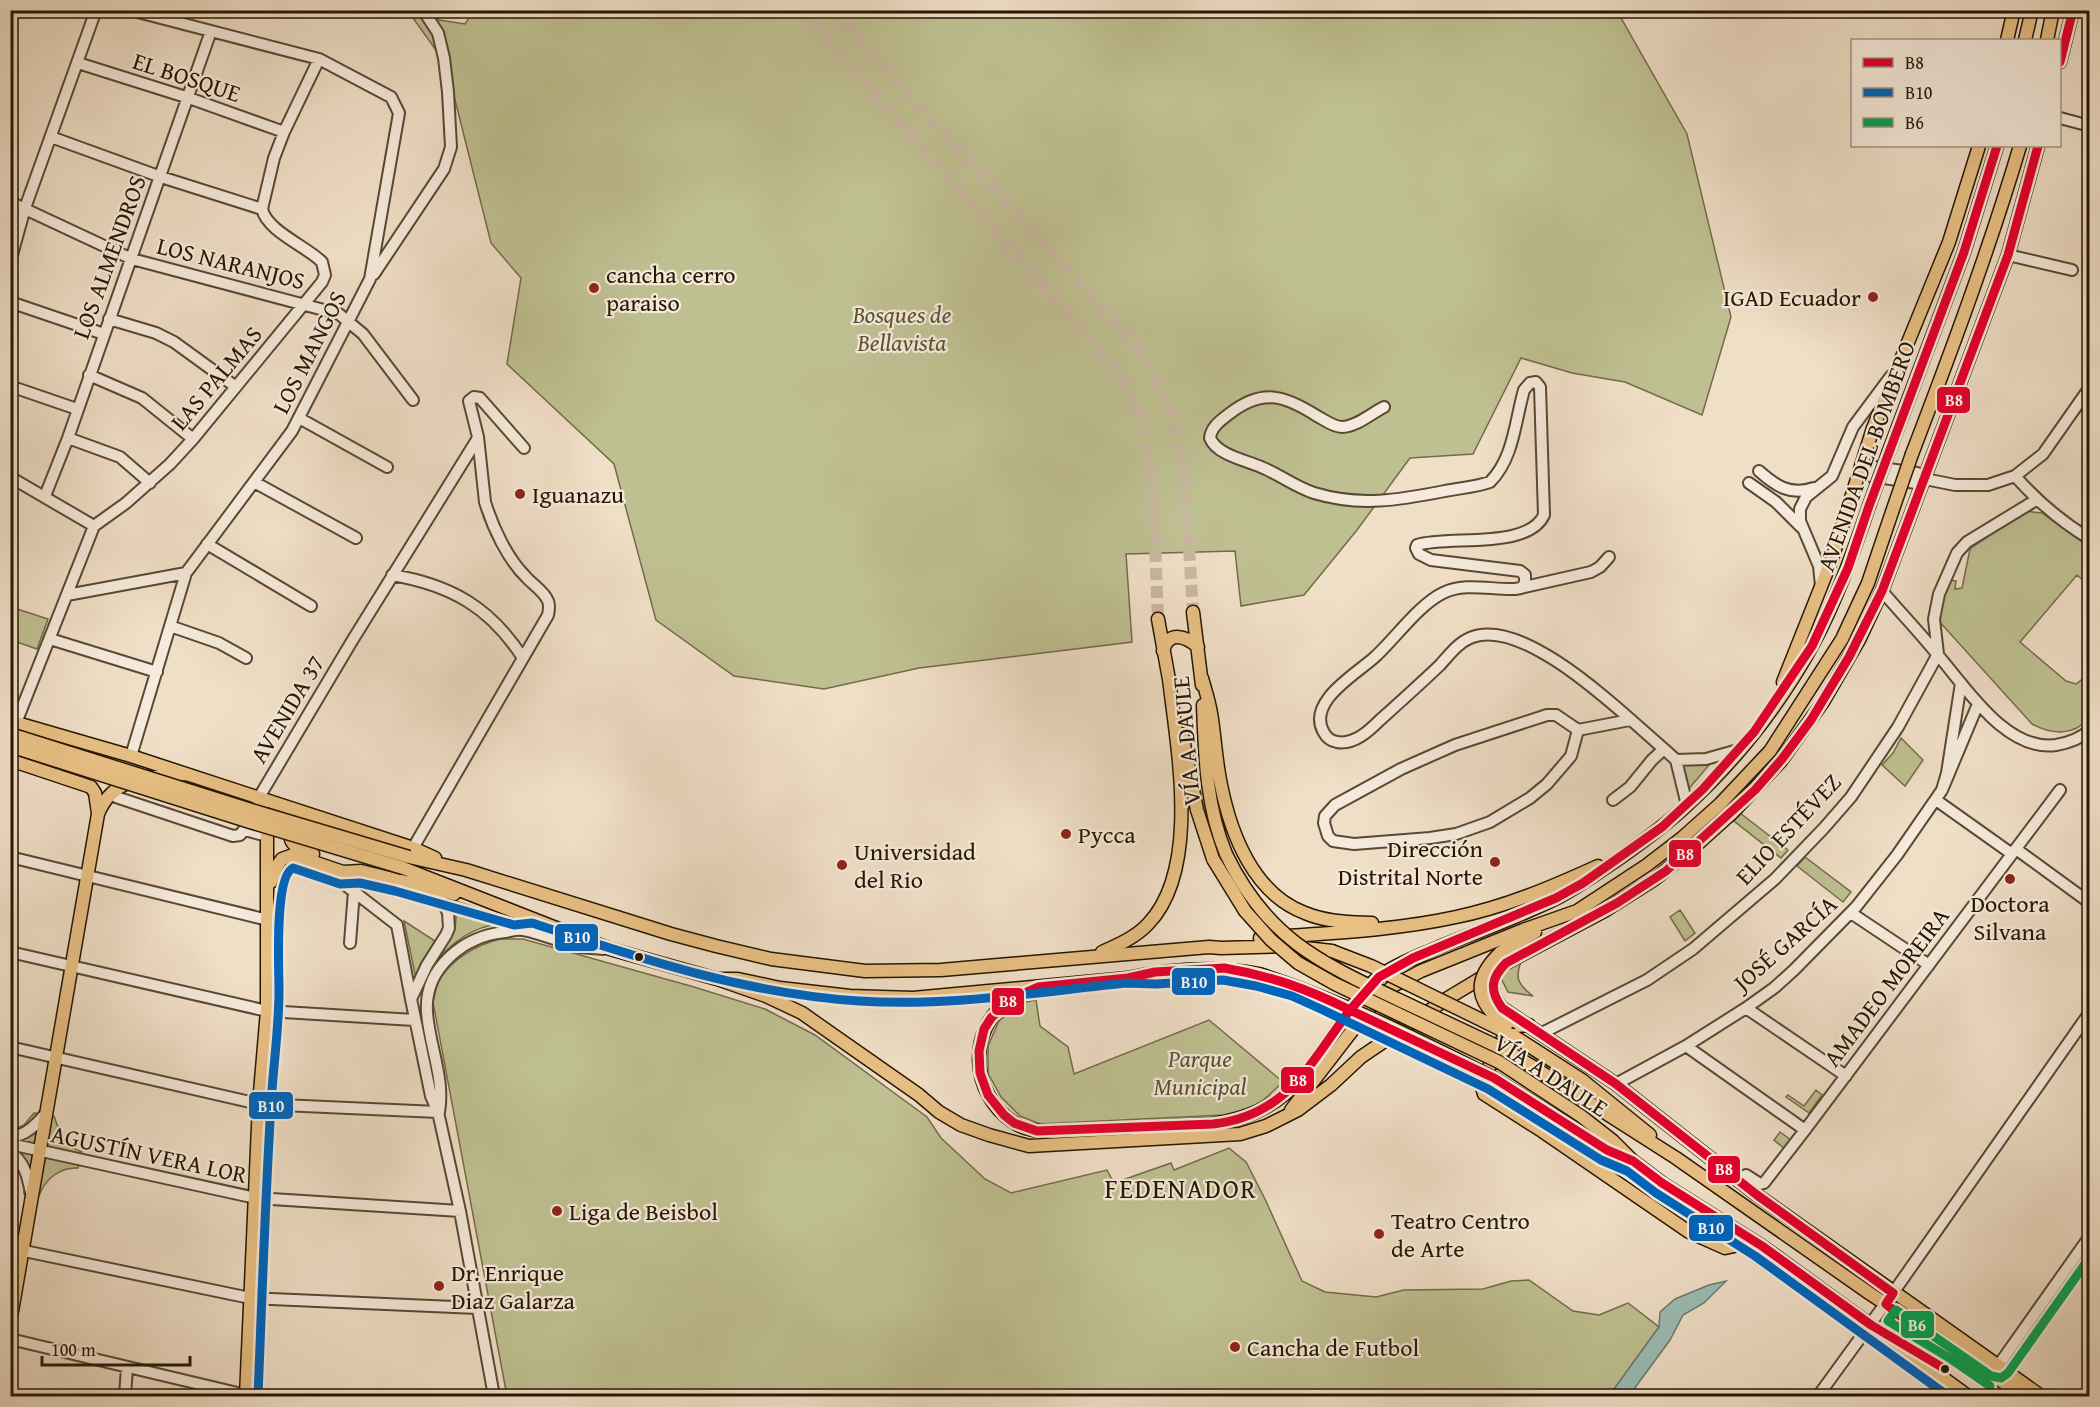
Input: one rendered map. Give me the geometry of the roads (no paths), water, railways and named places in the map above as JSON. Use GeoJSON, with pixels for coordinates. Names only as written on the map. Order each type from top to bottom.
{"type":"FeatureCollection","features":[{"type":"Feature","properties":{"kind":"main road"},"geometry":{"type":"LineString","coordinates":[[2007,39],[2013,10]]}},
{"type":"Feature","properties":{"kind":"main road"},"geometry":{"type":"LineString","coordinates":[[2025,39],[2032,10]]}},
{"type":"Feature","properties":{"kind":"main road"},"geometry":{"type":"LineString","coordinates":[[2047,39],[2053,10]]}},
{"type":"Feature","properties":{"kind":"main road"},"geometry":{"type":"LineString","coordinates":[[2061,58],[2073,10]]}},
{"type":"Feature","properties":{"kind":"main road","name":"AVENIDA DEL BOMBERO"},"geometry":{"type":"LineString","coordinates":[[1775,703],[1821,586],[1873,428],[1949,242],[1979,147]]}},
{"type":"Feature","properties":{"kind":"main road","name":"AVENIDA DEL BOMBERO"},"geometry":{"type":"LineString","coordinates":[[1627,852],[1688,805],[1738,750],[1775,703],[1812,646],[1848,568],[1869,506],[1965,252],[1997,147]]}},
{"type":"Feature","properties":{"kind":"main road","name":"AVENIDA DEL BOMBERO"},"geometry":{"type":"LineString","coordinates":[[1284,1118],[1311,1087],[1372,1005],[1393,986],[1421,971],[1577,911],[1612,890],[1682,838],[1720,804],[1770,751],[1842,639],[1868,583],[1912,454],[1970,303],[2020,147]]}},
{"type":"Feature","properties":{"kind":"main road","name":"AVENIDA DEL BOMBERO"},"geometry":{"type":"LineString","coordinates":[[717,979],[766,996],[802,1013],[919,1095],[939,1112],[962,1125],[989,1136],[1029,1146],[1226,1136],[1266,1126],[1309,1103],[1361,1057],[1503,958],[1606,910],[1655,879],[1732,813],[1781,760],[1823,702],[1859,640],[1882,591],[2008,255],[2038,147]]}},
{"type":"Feature","properties":{"kind":"main road","name":"VÍA A DAULE"},"geometry":{"type":"LineString","coordinates":[[1193,612],[1202,678],[1208,788],[1215,824],[1235,873],[1257,905],[1279,929],[1305,951],[1339,971],[1505,1050],[1536,1068],[1676,1158],[1869,1293],[2024,1396]]}},
{"type":"Feature","properties":{"kind":"main road","name":"VÍA A DAULE"},"geometry":{"type":"LineString","coordinates":[[1158,619],[1197,810],[1213,859],[1245,911],[1271,940],[1298,963],[1335,984],[1499,1062],[1581,1116],[1662,1183],[1762,1246],[1954,1396]]}},
{"type":"Feature","properties":{"kind":"main road"},"geometry":{"type":"LineString","coordinates":[[1164,651],[1168,640],[1177,636],[1186,638],[1198,647]]}},
{"type":"Feature","properties":{"kind":"main road"},"geometry":{"type":"LineString","coordinates":[[1202,678],[1211,713],[1220,783],[1227,813],[1249,864],[1269,890],[1288,906],[1317,918],[1403,926]]}},
{"type":"Feature","properties":{"kind":"main road"},"geometry":{"type":"LineString","coordinates":[[1093,956],[1126,941],[1147,925],[1163,904],[1174,875],[1182,820],[1169,679]]}},
{"type":"Feature","properties":{"kind":"main road"},"geometry":{"type":"LineString","coordinates":[[12,726],[261,813],[408,858]]}},
{"type":"Feature","properties":{"kind":"main road"},"geometry":{"type":"LineString","coordinates":[[12,726],[79,740],[308,815],[408,858],[518,913],[610,949],[717,979]]}},
{"type":"Feature","properties":{"kind":"main road"},"geometry":{"type":"LineString","coordinates":[[71,779],[84,772],[90,762],[88,750],[79,740]]}},
{"type":"Feature","properties":{"kind":"main road"},"geometry":{"type":"LineString","coordinates":[[10,746],[250,822],[466,870],[671,934],[771,959],[865,971],[941,970],[1209,946],[1238,940],[1438,921],[1492,908],[1572,878],[1627,852]]}},
{"type":"Feature","properties":{"kind":"main road"},"geometry":{"type":"LineString","coordinates":[[10,760],[91,787],[95,793],[98,814],[32,1197],[16,1249],[10,1323]]}},
{"type":"Feature","properties":{"kind":"main road"},"geometry":{"type":"LineString","coordinates":[[98,814],[111,792],[130,781],[185,774]]}},
{"type":"Feature","properties":{"kind":"main road"},"geometry":{"type":"LineString","coordinates":[[130,781],[146,783],[255,816],[266,823]]}},
{"type":"Feature","properties":{"kind":"main road"},"geometry":{"type":"LineString","coordinates":[[246,1396],[259,1104],[267,1011],[267,836],[266,823],[258,799]]}},
{"type":"Feature","properties":{"kind":"main road"},"geometry":{"type":"LineString","coordinates":[[308,815],[295,820],[290,833],[292,843],[297,848],[361,871],[398,879],[518,913]]}},
{"type":"Feature","properties":{"kind":"main road"},"geometry":{"type":"LineString","coordinates":[[1038,987],[1018,995],[1000,1008],[984,1029],[980,1040],[979,1061],[983,1084],[996,1106],[1014,1123],[1037,1131],[1052,1132],[1232,1122],[1260,1112],[1287,1093],[1315,1060],[1367,989],[1379,977],[1413,958],[1556,898],[1583,883],[1627,852]]}},
{"type":"Feature","properties":{"kind":"main road"},"geometry":{"type":"LineString","coordinates":[[268,904],[272,875],[282,859],[293,855],[343,872],[361,871]]}},
{"type":"Feature","properties":{"kind":"main road"},"geometry":{"type":"LineString","coordinates":[[1513,1034],[1485,1006],[1480,983],[1486,968],[1503,958],[1509,946],[1577,911]]}},
{"type":"Feature","properties":{"kind":"main road","name":"VÍA A DAULE"},"geometry":{"type":"LineString","coordinates":[[1209,946],[1221,948],[1287,946],[1332,951],[1371,966],[1513,1034],[1598,1092],[1676,1158]]}},
{"type":"Feature","properties":{"kind":"main road","name":"VÍA A DAULE"},"geometry":{"type":"LineString","coordinates":[[1503,958],[1492,982],[1494,996],[1502,1008],[1616,1084],[1738,1180],[1890,1291],[2042,1396]]}},
{"type":"Feature","properties":{"kind":"main road","name":"VÍA A DAULE"},"geometry":{"type":"LineString","coordinates":[[717,979],[738,979],[780,988],[887,998],[941,996],[1038,987],[1128,978],[1155,972],[1224,968],[1259,974],[1328,999],[1494,1078],[1607,1150],[1633,1161]]}},
{"type":"Feature","properties":{"kind":"main road"},"geometry":{"type":"LineString","coordinates":[[1530,1025],[1515,1026],[1504,1036],[1481,1084],[1484,1094],[1689,1232],[1725,1248],[1739,1245]]}},
{"type":"Feature","properties":{"kind":"main road","name":"VÍA A DAULE"},"geometry":{"type":"LineString","coordinates":[[1662,1183],[1676,1202],[1968,1396]]}},
{"type":"Feature","properties":{"kind":"main road"},"geometry":{"type":"LineString","coordinates":[[1869,1293],[1890,1291]]}},
{"type":"Feature","properties":{"kind":"street"},"geometry":{"type":"LineString","coordinates":[[10,262],[25,208],[96,10]]}},
{"type":"Feature","properties":{"kind":"street"},"geometry":{"type":"LineString","coordinates":[[51,137],[161,177],[262,209],[274,158],[319,59],[130,10]]}},
{"type":"Feature","properties":{"kind":"street"},"geometry":{"type":"LineString","coordinates":[[370,279],[444,169],[451,147],[444,58],[438,33],[423,10]]}},
{"type":"Feature","properties":{"kind":"street","name":"LOS ALMENDROS"},"geometry":{"type":"LineString","coordinates":[[45,496],[132,259],[211,31]]}},
{"type":"Feature","properties":{"kind":"street","name":"LOS MANGOS"},"geometry":{"type":"LineString","coordinates":[[131,756],[186,573],[292,431],[370,279],[399,113],[392,97],[319,59]]}},
{"type":"Feature","properties":{"kind":"street","name":"EL BOSQUE"},"geometry":{"type":"LineString","coordinates":[[78,63],[189,98],[284,132]]}},
{"type":"Feature","properties":{"kind":"street"},"geometry":{"type":"LineString","coordinates":[[2061,118],[2090,126]]}},
{"type":"Feature","properties":{"kind":"street","name":"LOS NARANJOS"},"geometry":{"type":"LineString","coordinates":[[10,202],[132,259],[339,314],[349,320],[373,346],[413,400]]}},
{"type":"Feature","properties":{"kind":"street","name":"LAS PALMAS"},"geometry":{"type":"LineString","coordinates":[[94,526],[150,483],[194,439],[322,282],[325,275],[322,262],[270,224],[262,209]]}},
{"type":"Feature","properties":{"kind":"street"},"geometry":{"type":"LineString","coordinates":[[2008,255],[2072,270]]}},
{"type":"Feature","properties":{"kind":"street"},"geometry":{"type":"LineString","coordinates":[[10,302],[104,334]]}},
{"type":"Feature","properties":{"kind":"street"},"geometry":{"type":"LineString","coordinates":[[109,319],[156,333],[174,342],[236,387]]}},
{"type":"Feature","properties":{"kind":"street"},"geometry":{"type":"LineString","coordinates":[[1821,586],[1819,566],[1800,521],[1800,509],[1806,497],[1832,476],[1853,427],[1897,369]]}},
{"type":"Feature","properties":{"kind":"street"},"geometry":{"type":"LineString","coordinates":[[89,375],[142,398],[194,439]]}},
{"type":"Feature","properties":{"kind":"street"},"geometry":{"type":"LineString","coordinates":[[1384,407],[1344,427],[1330,424],[1297,403],[1270,397],[1251,399],[1214,427],[1210,438],[1214,446],[1222,451],[1312,492],[1340,499],[1370,502],[1405,499],[1487,483],[1492,479],[1508,456],[1524,390],[1530,383],[1536,382],[1540,387],[1545,509],[1543,518],[1533,528],[1519,535],[1420,544],[1416,548],[1420,556],[1431,560],[1520,570],[1526,578],[1525,584],[1519,589]]}},
{"type":"Feature","properties":{"kind":"street"},"geometry":{"type":"LineString","coordinates":[[10,386],[77,409]]}},
{"type":"Feature","properties":{"kind":"street"},"geometry":{"type":"LineString","coordinates":[[1860,469],[1916,483],[1924,479],[1955,485],[1988,485],[2015,476],[2043,454],[2090,387]]}},
{"type":"Feature","properties":{"kind":"street"},"geometry":{"type":"LineString","coordinates":[[408,858],[524,658],[548,615],[550,606],[544,594],[525,576],[505,548],[487,510],[478,437],[469,406],[470,401],[480,398],[524,448]]}},
{"type":"Feature","properties":{"kind":"street"},"geometry":{"type":"LineString","coordinates":[[298,418],[387,467]]}},
{"type":"Feature","properties":{"kind":"street","name":"AVENIDA 37"},"geometry":{"type":"LineString","coordinates":[[258,799],[478,437]]}},
{"type":"Feature","properties":{"kind":"street"},"geometry":{"type":"LineString","coordinates":[[68,438],[120,457],[150,483]]}},
{"type":"Feature","properties":{"kind":"street"},"geometry":{"type":"LineString","coordinates":[[1759,471],[1784,490],[1799,491],[1820,486]]}},
{"type":"Feature","properties":{"kind":"street"},"geometry":{"type":"LineString","coordinates":[[2015,476],[2036,500],[2067,525],[2090,538]]}},
{"type":"Feature","properties":{"kind":"street"},"geometry":{"type":"LineString","coordinates":[[10,477],[94,526],[50,639],[12,726]]}},
{"type":"Feature","properties":{"kind":"street"},"geometry":{"type":"LineString","coordinates":[[254,482],[356,538]]}},
{"type":"Feature","properties":{"kind":"street"},"geometry":{"type":"LineString","coordinates":[[1749,483],[1791,515],[1803,529]]}},
{"type":"Feature","properties":{"kind":"street"},"geometry":{"type":"LineString","coordinates":[[1938,654],[1934,619],[1939,594],[1957,553],[1967,542],[2036,500]]}},
{"type":"Feature","properties":{"kind":"street"},"geometry":{"type":"LineString","coordinates":[[207,544],[311,606]]}},
{"type":"Feature","properties":{"kind":"street"},"geometry":{"type":"LineString","coordinates":[[1609,557],[1600,567],[1591,572],[1519,589],[1456,588],[1444,592],[1431,601],[1376,656],[1332,693],[1321,718],[1322,728],[1332,741],[1344,743],[1363,734],[1462,643],[1481,634],[1501,635],[1520,641],[1581,677],[1664,749],[1676,760],[1688,805]]}},
{"type":"Feature","properties":{"kind":"street"},"geometry":{"type":"LineString","coordinates":[[67,595],[186,573]]}},
{"type":"Feature","properties":{"kind":"street"},"geometry":{"type":"LineString","coordinates":[[392,576],[441,586],[473,603],[501,627],[524,658]]}},
{"type":"Feature","properties":{"kind":"street"},"geometry":{"type":"LineString","coordinates":[[1882,591],[1938,654],[1978,704],[2015,737],[2032,744],[2047,746],[2067,743],[2088,731]]}},
{"type":"Feature","properties":{"kind":"street"},"geometry":{"type":"LineString","coordinates":[[170,626],[219,643],[246,658]]}},
{"type":"Feature","properties":{"kind":"street"},"geometry":{"type":"LineString","coordinates":[[50,639],[157,672]]}},
{"type":"Feature","properties":{"kind":"street","name":"ELIO ESTÉVEZ"},"geometry":{"type":"LineString","coordinates":[[1542,1033],[1595,1008],[1668,967],[1700,944],[1775,879],[1851,797],[1898,727],[1938,654]]}},
{"type":"Feature","properties":{"kind":"street","name":"JOSÉ GARCÍA"},"geometry":{"type":"LineString","coordinates":[[1942,790],[1947,773],[1961,683]]}},
{"type":"Feature","properties":{"kind":"street","name":"JOSÉ GARCÍA"},"geometry":{"type":"LineString","coordinates":[[1616,1084],[1686,1046],[1774,988],[1851,913],[1897,855],[1936,800],[1978,704]]}},
{"type":"Feature","properties":{"kind":"street"},"geometry":{"type":"LineString","coordinates":[[1578,730],[1571,756],[1547,784],[1530,798],[1490,822],[1456,834],[1430,838],[1353,844],[1333,841],[1328,836],[1324,823],[1325,816],[1335,805],[1401,769],[1455,745],[1552,715],[1578,730],[1630,720]]}},
{"type":"Feature","properties":{"kind":"street"},"geometry":{"type":"LineString","coordinates":[[1614,800],[1630,787],[1664,749]]}},
{"type":"Feature","properties":{"kind":"street"},"geometry":{"type":"LineString","coordinates":[[1676,760],[1706,759],[1738,750]]}},
{"type":"Feature","properties":{"kind":"street","name":"AMADEO MOREIRA"},"geometry":{"type":"LineString","coordinates":[[1738,1180],[1746,1175],[1760,1184],[1764,1183],[2060,790]]}},
{"type":"Feature","properties":{"kind":"street"},"geometry":{"type":"LineString","coordinates":[[116,797],[233,836],[240,835],[255,816]]}},
{"type":"Feature","properties":{"kind":"street"},"geometry":{"type":"LineString","coordinates":[[1936,800],[2090,903]]}},
{"type":"Feature","properties":{"kind":"street"},"geometry":{"type":"LineString","coordinates":[[245,830],[267,836]]}},
{"type":"Feature","properties":{"kind":"street"},"geometry":{"type":"LineString","coordinates":[[10,857],[268,920]]}},
{"type":"Feature","properties":{"kind":"street"},"geometry":{"type":"LineString","coordinates":[[317,863],[397,925],[430,1096],[438,1112],[460,1211],[494,1396]]}},
{"type":"Feature","properties":{"kind":"street"},"geometry":{"type":"LineString","coordinates":[[350,943],[354,891]]}},
{"type":"Feature","properties":{"kind":"street"},"geometry":{"type":"LineString","coordinates":[[411,999],[449,928],[448,913],[438,891]]}},
{"type":"Feature","properties":{"kind":"street"},"geometry":{"type":"LineString","coordinates":[[1851,913],[1929,965]]}},
{"type":"Feature","properties":{"kind":"street"},"geometry":{"type":"LineString","coordinates":[[438,1112],[441,1096],[427,1012],[430,985],[443,962],[462,947],[489,933],[522,930],[582,947],[610,949]]}},
{"type":"Feature","properties":{"kind":"street"},"geometry":{"type":"LineString","coordinates":[[10,952],[267,1011],[414,1020]]}},
{"type":"Feature","properties":{"kind":"street"},"geometry":{"type":"LineString","coordinates":[[1746,1008],[1846,1076]]}},
{"type":"Feature","properties":{"kind":"street"},"geometry":{"type":"LineString","coordinates":[[1818,1396],[1886,1304],[1890,1291],[2090,1012]]}},
{"type":"Feature","properties":{"kind":"street"},"geometry":{"type":"LineString","coordinates":[[1686,1046],[1805,1130]]}},
{"type":"Feature","properties":{"kind":"street"},"geometry":{"type":"LineString","coordinates":[[10,1047],[259,1104],[438,1112]]}},
{"type":"Feature","properties":{"kind":"street"},"geometry":{"type":"LineString","coordinates":[[10,1137],[16,1137],[35,1126],[47,1113]]}},
{"type":"Feature","properties":{"kind":"street","name":"AGUSTÍN VERA LOR"},"geometry":{"type":"LineString","coordinates":[[10,1144],[256,1198],[460,1211]]}},
{"type":"Feature","properties":{"kind":"street"},"geometry":{"type":"LineString","coordinates":[[10,1152],[16,1156],[27,1172],[32,1197]]}},
{"type":"Feature","properties":{"kind":"street"},"geometry":{"type":"LineString","coordinates":[[1998,1366],[2090,1236]]}},
{"type":"Feature","properties":{"kind":"street"},"geometry":{"type":"LineString","coordinates":[[16,1249],[250,1298],[477,1308]]}},
{"type":"Feature","properties":{"kind":"street"},"geometry":{"type":"LineString","coordinates":[[10,1339],[246,1396],[273,1396]]}},
{"type":"Feature","properties":{"kind":"street"},"geometry":{"type":"LineString","coordinates":[[125,1396],[127,1367]]}},
{"type":"Feature","properties":{"kind":"water"},"geometry":{"type":"Polygon","coordinates":[[[1726,1281],[1704,1303],[1683,1315],[1670,1340],[1629,1396],[1609,1396],[1659,1327],[1660,1312],[1675,1299],[1709,1285],[1726,1281]]]}},
{"type":"Feature","properties":{"kind":"tunnel"},"geometry":{"type":"LineString","coordinates":[[801,10],[1119,372],[1140,416],[1152,468],[1158,619]]}},
{"type":"Feature","properties":{"kind":"tunnel"},"geometry":{"type":"LineString","coordinates":[[833,10],[1143,354],[1169,407],[1184,467],[1193,612]]}},
{"type":"Feature","properties":{"kind":"place","name":"cancha cerro paraiso"},"geometry":{"type":"Point","coordinates":[594,288]}},
{"type":"Feature","properties":{"kind":"place","name":"IGAD Ecuador"},"geometry":{"type":"Point","coordinates":[1873,297]}},
{"type":"Feature","properties":{"kind":"place","name":"Iguanazu"},"geometry":{"type":"Point","coordinates":[520,494]}},
{"type":"Feature","properties":{"kind":"place","name":"Pycca"},"geometry":{"type":"Point","coordinates":[1066,834]}},
{"type":"Feature","properties":{"kind":"place","name":"Dirección Distrital Norte"},"geometry":{"type":"Point","coordinates":[1495,862]}},
{"type":"Feature","properties":{"kind":"place","name":"Universidad del Rio"},"geometry":{"type":"Point","coordinates":[842,865]}},
{"type":"Feature","properties":{"kind":"place","name":"Doctora Silvana"},"geometry":{"type":"Point","coordinates":[2010,879]}},
{"type":"Feature","properties":{"kind":"place","name":"Liga de Beisbol"},"geometry":{"type":"Point","coordinates":[557,1211]}},
{"type":"Feature","properties":{"kind":"place","name":"Teatro Centro de Arte"},"geometry":{"type":"Point","coordinates":[1379,1234]}},
{"type":"Feature","properties":{"kind":"place","name":"Dr. Enrique Diaz Galarza"},"geometry":{"type":"Point","coordinates":[439,1286]}},
{"type":"Feature","properties":{"kind":"place","name":"Cancha de Futbol"},"geometry":{"type":"Point","coordinates":[1235,1347]}},
{"type":"Feature","properties":{"kind":"district","name":"FEDENADOR"},"geometry":{"type":"Point","coordinates":[1181,1188]}},
{"type":"Feature","properties":{"kind":"park label","name":"Bosques de Bellavista"},"geometry":{"type":"Point","coordinates":[902,328]}},
{"type":"Feature","properties":{"kind":"park label","name":"Parque Municipal"},"geometry":{"type":"Point","coordinates":[1200,1072]}}]}
